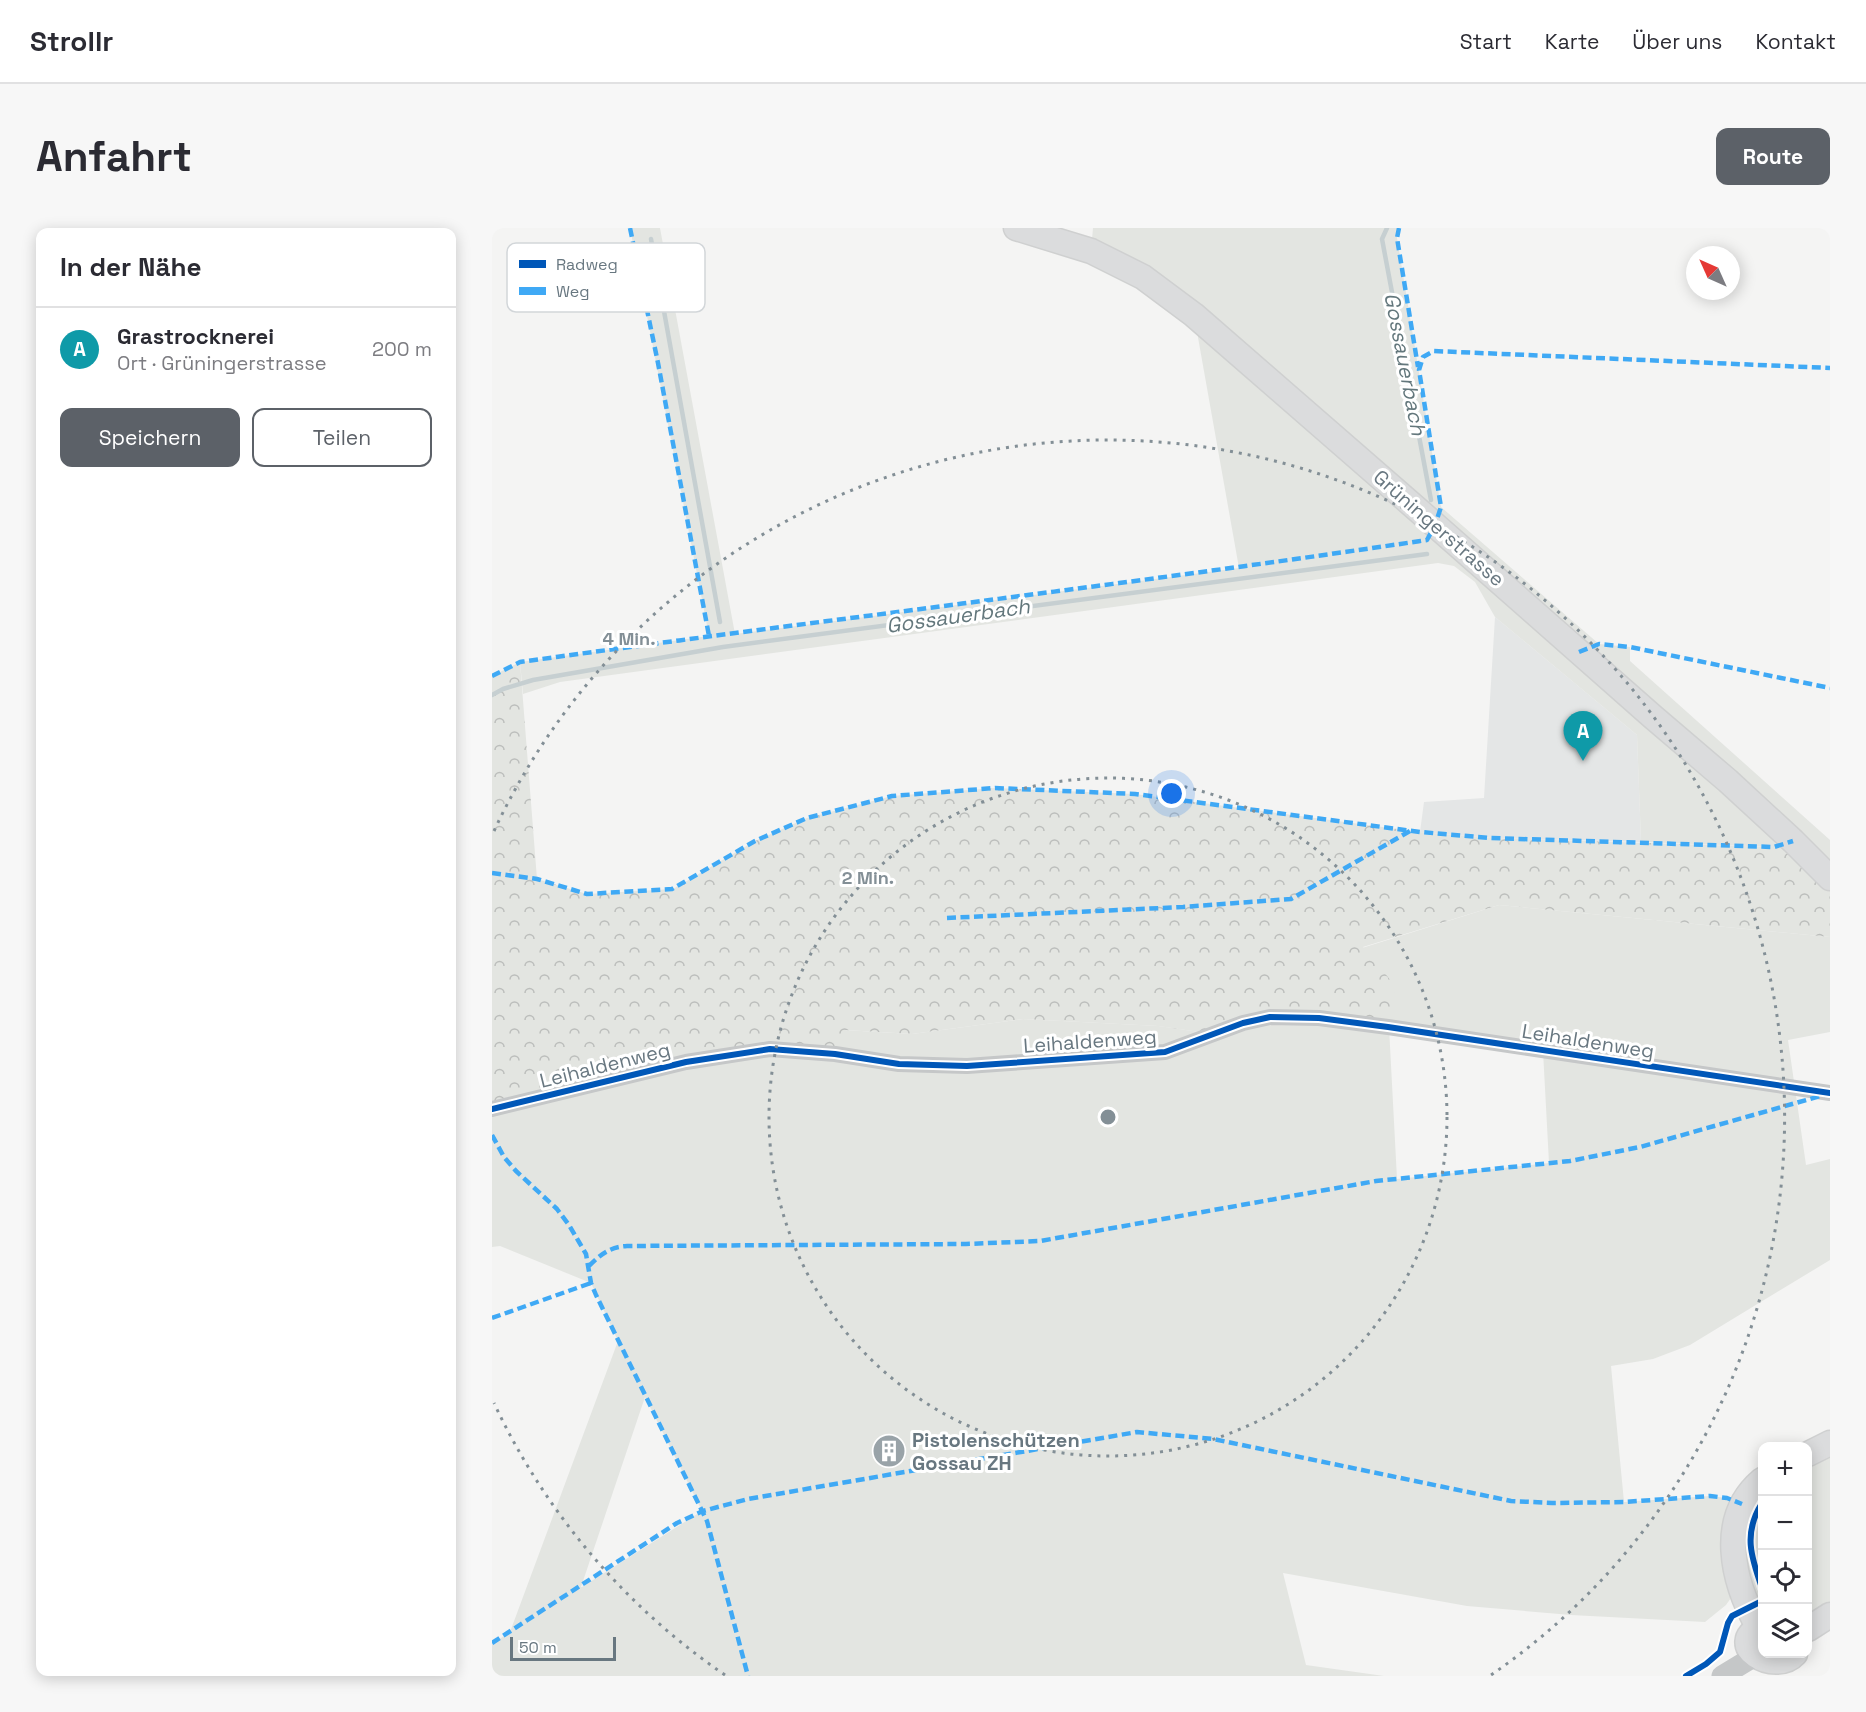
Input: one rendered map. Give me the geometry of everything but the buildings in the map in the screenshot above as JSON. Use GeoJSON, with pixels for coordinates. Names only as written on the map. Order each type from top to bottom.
{"type":"FeatureCollection","features":[{"type":"Feature","properties":{"kind":"main road","name":"Grüningerstrasse"},"geometry":{"type":"LineString","coordinates":[[1016,228],[1102,256],[1143,277],[1194,315],[1728,781],[1830,878]]}},
{"type":"Feature","properties":{"kind":"main road"},"geometry":{"type":"LineString","coordinates":[[1812,1452],[1830,1443]]}},
{"type":"Feature","properties":{"kind":"main road"},"geometry":{"type":"LineString","coordinates":[[1758,1484],[1742,1504],[1735,1522],[1733,1542],[1740,1585],[1758,1624]]}},
{"type":"Feature","properties":{"kind":"main road"},"geometry":{"type":"LineString","coordinates":[[1812,1626],[1830,1615]]}},
{"type":"Feature","properties":{"kind":"main road"},"geometry":{"type":"LineString","coordinates":[[1758,1629],[1748,1645],[1750,1659],[1765,1671],[1774,1672],[1789,1666]]}},
{"type":"Feature","properties":{"kind":"street","name":"Leihaldenweg"},"geometry":{"type":"LineString","coordinates":[[492,1109],[686,1062],[770,1049],[835,1054],[899,1064],[967,1066],[1165,1052],[1243,1023],[1270,1017],[1319,1018],[1388,1027],[1830,1093]]}},
{"type":"Feature","properties":{"kind":"street"},"geometry":{"type":"LineString","coordinates":[[1722,1676],[1750,1659]]}},
{"type":"Feature","properties":{"kind":"shaded area"},"geometry":{"type":"Polygon","coordinates":[[[1495,617],[1637,735],[1641,842],[1490,838],[1420,832],[1424,802],[1484,798],[1495,617]]]}},
{"type":"Feature","properties":{"kind":"green space"},"geometry":{"type":"Polygon","coordinates":[[[630,228],[660,228],[663,243],[633,243],[630,228]]]}},
{"type":"Feature","properties":{"kind":"green space"},"geometry":{"type":"Polygon","coordinates":[[[1093,228],[1399,228],[1397,238],[1441,507],[1599,644],[1630,647],[1630,661],[1830,840],[1830,878],[1793,841],[1774,847],[1641,842],[1637,735],[1495,617],[1475,582],[1454,566],[1438,563],[560,682],[523,694],[520,662],[709,636],[646,312],[676,312],[735,634],[1239,568],[1194,315],[1091,251],[1093,228]]]}},
{"type":"Feature","properties":{"kind":"green space"},"geometry":{"type":"Polygon","coordinates":[[[520,662],[537,879],[587,894],[673,889],[755,841],[807,818],[892,796],[995,788],[1135,794],[1420,832],[1490,838],[1774,847],[1793,841],[1830,878],[1830,937],[1499,905],[1363,947],[1392,982],[1396,1003],[1388,1027],[1270,1017],[1213,1034],[1158,1026],[1023,1019],[912,1034],[845,1030],[835,1054],[770,1049],[492,1109],[492,676],[520,662]]]}},
{"type":"Feature","properties":{"kind":"green space"},"geometry":{"type":"Polygon","coordinates":[[[1499,905],[1830,937],[1830,1032],[1788,1040],[1806,1165],[1830,1159],[1830,1260],[1690,1345],[1653,1359],[1611,1366],[1624,1502],[1710,1496],[1727,1498],[1742,1504],[1758,1485],[1758,1619],[1740,1585],[1726,1605],[1705,1622],[1571,1615],[1467,1606],[1283,1573],[1306,1665],[1384,1676],[492,1676],[492,1644],[510,1632],[618,1341],[591,1283],[500,1246],[492,1247],[492,1109],[844,1030],[912,1034],[1023,1019],[1159,1026],[1213,1034],[1362,948],[1499,905]],[[1389,1027],[1397,1179],[1549,1163],[1543,1051],[1389,1027]],[[645,1397],[581,1587],[582,1587],[702,1511],[645,1397]]]}},
{"type":"Feature","properties":{"kind":"green space"},"geometry":{"type":"Polygon","coordinates":[[[1830,1443],[1830,1615],[1812,1626],[1812,1496],[1812,1452],[1830,1443]]]}},
{"type":"Feature","properties":{"kind":"waterway","name":"Gossauerbach"},"geometry":{"type":"LineString","coordinates":[[1387,228],[1382,239],[1431,500]]}},
{"type":"Feature","properties":{"kind":"waterway"},"geometry":{"type":"LineString","coordinates":[[651,239],[652,243]]}},
{"type":"Feature","properties":{"kind":"waterway"},"geometry":{"type":"LineString","coordinates":[[664,312],[720,622]]}},
{"type":"Feature","properties":{"kind":"waterway","name":"Gossauerbach"},"geometry":{"type":"LineString","coordinates":[[492,695],[503,689],[533,680],[723,647],[1427,554]]}},
{"type":"Feature","properties":{"kind":"marked path"},"geometry":{"type":"LineString","coordinates":[[630,228],[633,243]]}},
{"type":"Feature","properties":{"kind":"marked path"},"geometry":{"type":"LineString","coordinates":[[1399,228],[1397,238],[1418,367]]}},
{"type":"Feature","properties":{"kind":"marked path"},"geometry":{"type":"LineString","coordinates":[[647,312],[709,636]]}},
{"type":"Feature","properties":{"kind":"marked path"},"geometry":{"type":"LineString","coordinates":[[492,676],[520,662],[1427,540],[1441,507],[1419,370],[1423,357],[1434,351],[1830,368]]}},
{"type":"Feature","properties":{"kind":"marked path"},"geometry":{"type":"LineString","coordinates":[[1579,652],[1599,644],[1630,647],[1830,688]]}},
{"type":"Feature","properties":{"kind":"marked path"},"geometry":{"type":"LineString","coordinates":[[492,873],[537,879],[587,894],[672,889],[755,841],[807,818],[892,796],[995,788],[1135,794],[1420,832],[1490,838],[1774,847],[1793,841]]}},
{"type":"Feature","properties":{"kind":"marked path"},"geometry":{"type":"LineString","coordinates":[[947,918],[1183,907],[1291,899],[1410,831]]}},
{"type":"Feature","properties":{"kind":"marked path"},"geometry":{"type":"LineString","coordinates":[[589,1266],[606,1252],[627,1246],[966,1244],[1040,1241],[1376,1181],[1570,1161],[1640,1147],[1824,1095]]}},
{"type":"Feature","properties":{"kind":"marked path"},"geometry":{"type":"LineString","coordinates":[[492,1135],[504,1157],[516,1171],[557,1209],[586,1254],[591,1283],[596,1295],[707,1521],[748,1676]]}},
{"type":"Feature","properties":{"kind":"marked path"},"geometry":{"type":"LineString","coordinates":[[492,1318],[591,1283]]}},
{"type":"Feature","properties":{"kind":"marked path"},"geometry":{"type":"LineString","coordinates":[[492,1643],[677,1523],[703,1511],[748,1499],[1137,1432],[1213,1439],[1511,1501],[1624,1502],[1710,1496],[1727,1498],[1742,1504]]}},
{"type":"Feature","properties":{"kind":"cycle path"},"geometry":{"type":"LineString","coordinates":[[492,1109],[686,1062],[770,1049],[835,1054],[899,1064],[967,1066],[1165,1052],[1243,1023],[1270,1017],[1319,1018],[1388,1027],[1830,1093]]}},
{"type":"Feature","properties":{"kind":"cycle path"},"geometry":{"type":"LineString","coordinates":[[1758,1510],[1751,1535],[1752,1555],[1758,1575]]}},
{"type":"Feature","properties":{"kind":"cycle path"},"geometry":{"type":"LineString","coordinates":[[1686,1676],[1720,1652],[1732,1616],[1758,1603]]}},
{"type":"Feature","properties":{"kind":"place","name":"Grastrocknerei"},"geometry":{"type":"Point","coordinates":[1583,761]}},
{"type":"Feature","properties":{"kind":"place","name":"Pistolenschützen Gossau ZH"},"geometry":{"type":"Point","coordinates":[889,1451]}}]}
